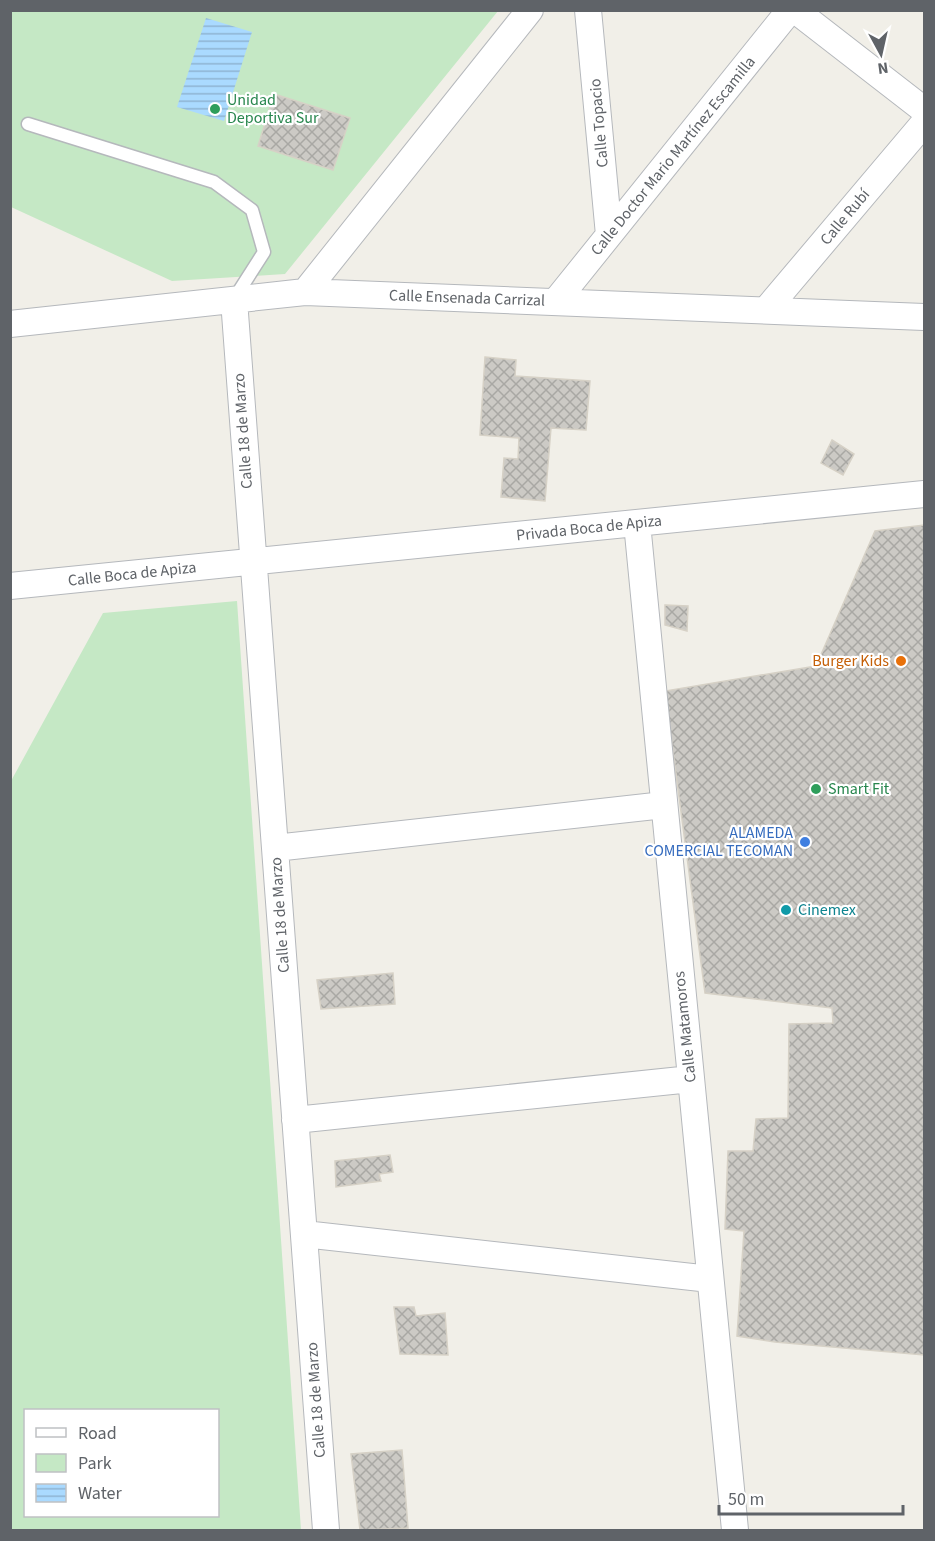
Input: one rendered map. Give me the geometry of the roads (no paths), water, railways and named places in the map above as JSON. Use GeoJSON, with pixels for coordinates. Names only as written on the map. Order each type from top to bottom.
{"type":"FeatureCollection","features":[{"type":"Feature","properties":{"kind":"street"},"geometry":{"type":"LineString","coordinates":[[305,292],[530,10]]}},
{"type":"Feature","properties":{"kind":"street","name":"Calle Topacio"},"geometry":{"type":"LineString","coordinates":[[588,10],[609,235]]}},
{"type":"Feature","properties":{"kind":"street","name":"Calle Doctor Mario Martínez Escamilla"},"geometry":{"type":"LineString","coordinates":[[556,301],[790,10]]}},
{"type":"Feature","properties":{"kind":"street"},"geometry":{"type":"LineString","coordinates":[[795,10],[924,110]]}},
{"type":"Feature","properties":{"kind":"street","name":"Calle Rubí"},"geometry":{"type":"LineString","coordinates":[[766,310],[924,123]]}},
{"type":"Feature","properties":{"kind":"street","name":"Calle Ensenada Carrizal"},"geometry":{"type":"LineString","coordinates":[[10,324],[305,292],[924,317]]}},
{"type":"Feature","properties":{"kind":"street","name":"Calle 18 de Marzo"},"geometry":{"type":"LineString","coordinates":[[234,300],[326,1530]]}},
{"type":"Feature","properties":{"kind":"street","name":"Privada Boca de Apiza"},"geometry":{"type":"LineString","coordinates":[[253,562],[924,494]]}},
{"type":"Feature","properties":{"kind":"street","name":"Calle Matamoros"},"geometry":{"type":"LineString","coordinates":[[637,523],[735,1530]]}},
{"type":"Feature","properties":{"kind":"street","name":"Calle Boca de Apiza"},"geometry":{"type":"LineString","coordinates":[[10,586],[253,562]]}},
{"type":"Feature","properties":{"kind":"street"},"geometry":{"type":"LineString","coordinates":[[274,848],[664,805]]}},
{"type":"Feature","properties":{"kind":"street"},"geometry":{"type":"LineString","coordinates":[[295,1120],[691,1079]]}},
{"type":"Feature","properties":{"kind":"street"},"geometry":{"type":"LineString","coordinates":[[304,1234],[710,1279]]}},
{"type":"Feature","properties":{"kind":"lane"},"geometry":{"type":"LineString","coordinates":[[28,124],[214,182],[252,210],[264,252],[234,300]]}},
{"type":"Feature","properties":{"kind":"water"},"geometry":{"type":"Polygon","coordinates":[[[206,18],[252,32],[224,121],[177,107],[206,18]]]}},
{"type":"Feature","properties":{"kind":"place","name":"Unidad Deportiva Sur"},"geometry":{"type":"Point","coordinates":[215,109]}},
{"type":"Feature","properties":{"kind":"place","name":"Burger Kids"},"geometry":{"type":"Point","coordinates":[901,661]}},
{"type":"Feature","properties":{"kind":"place","name":"Smart Fit"},"geometry":{"type":"Point","coordinates":[816,789]}},
{"type":"Feature","properties":{"kind":"place","name":"ALAMEDA COMERCIAL TECOMAN"},"geometry":{"type":"Point","coordinates":[805,842]}},
{"type":"Feature","properties":{"kind":"place","name":"Cinemex"},"geometry":{"type":"Point","coordinates":[786,910]}}]}
